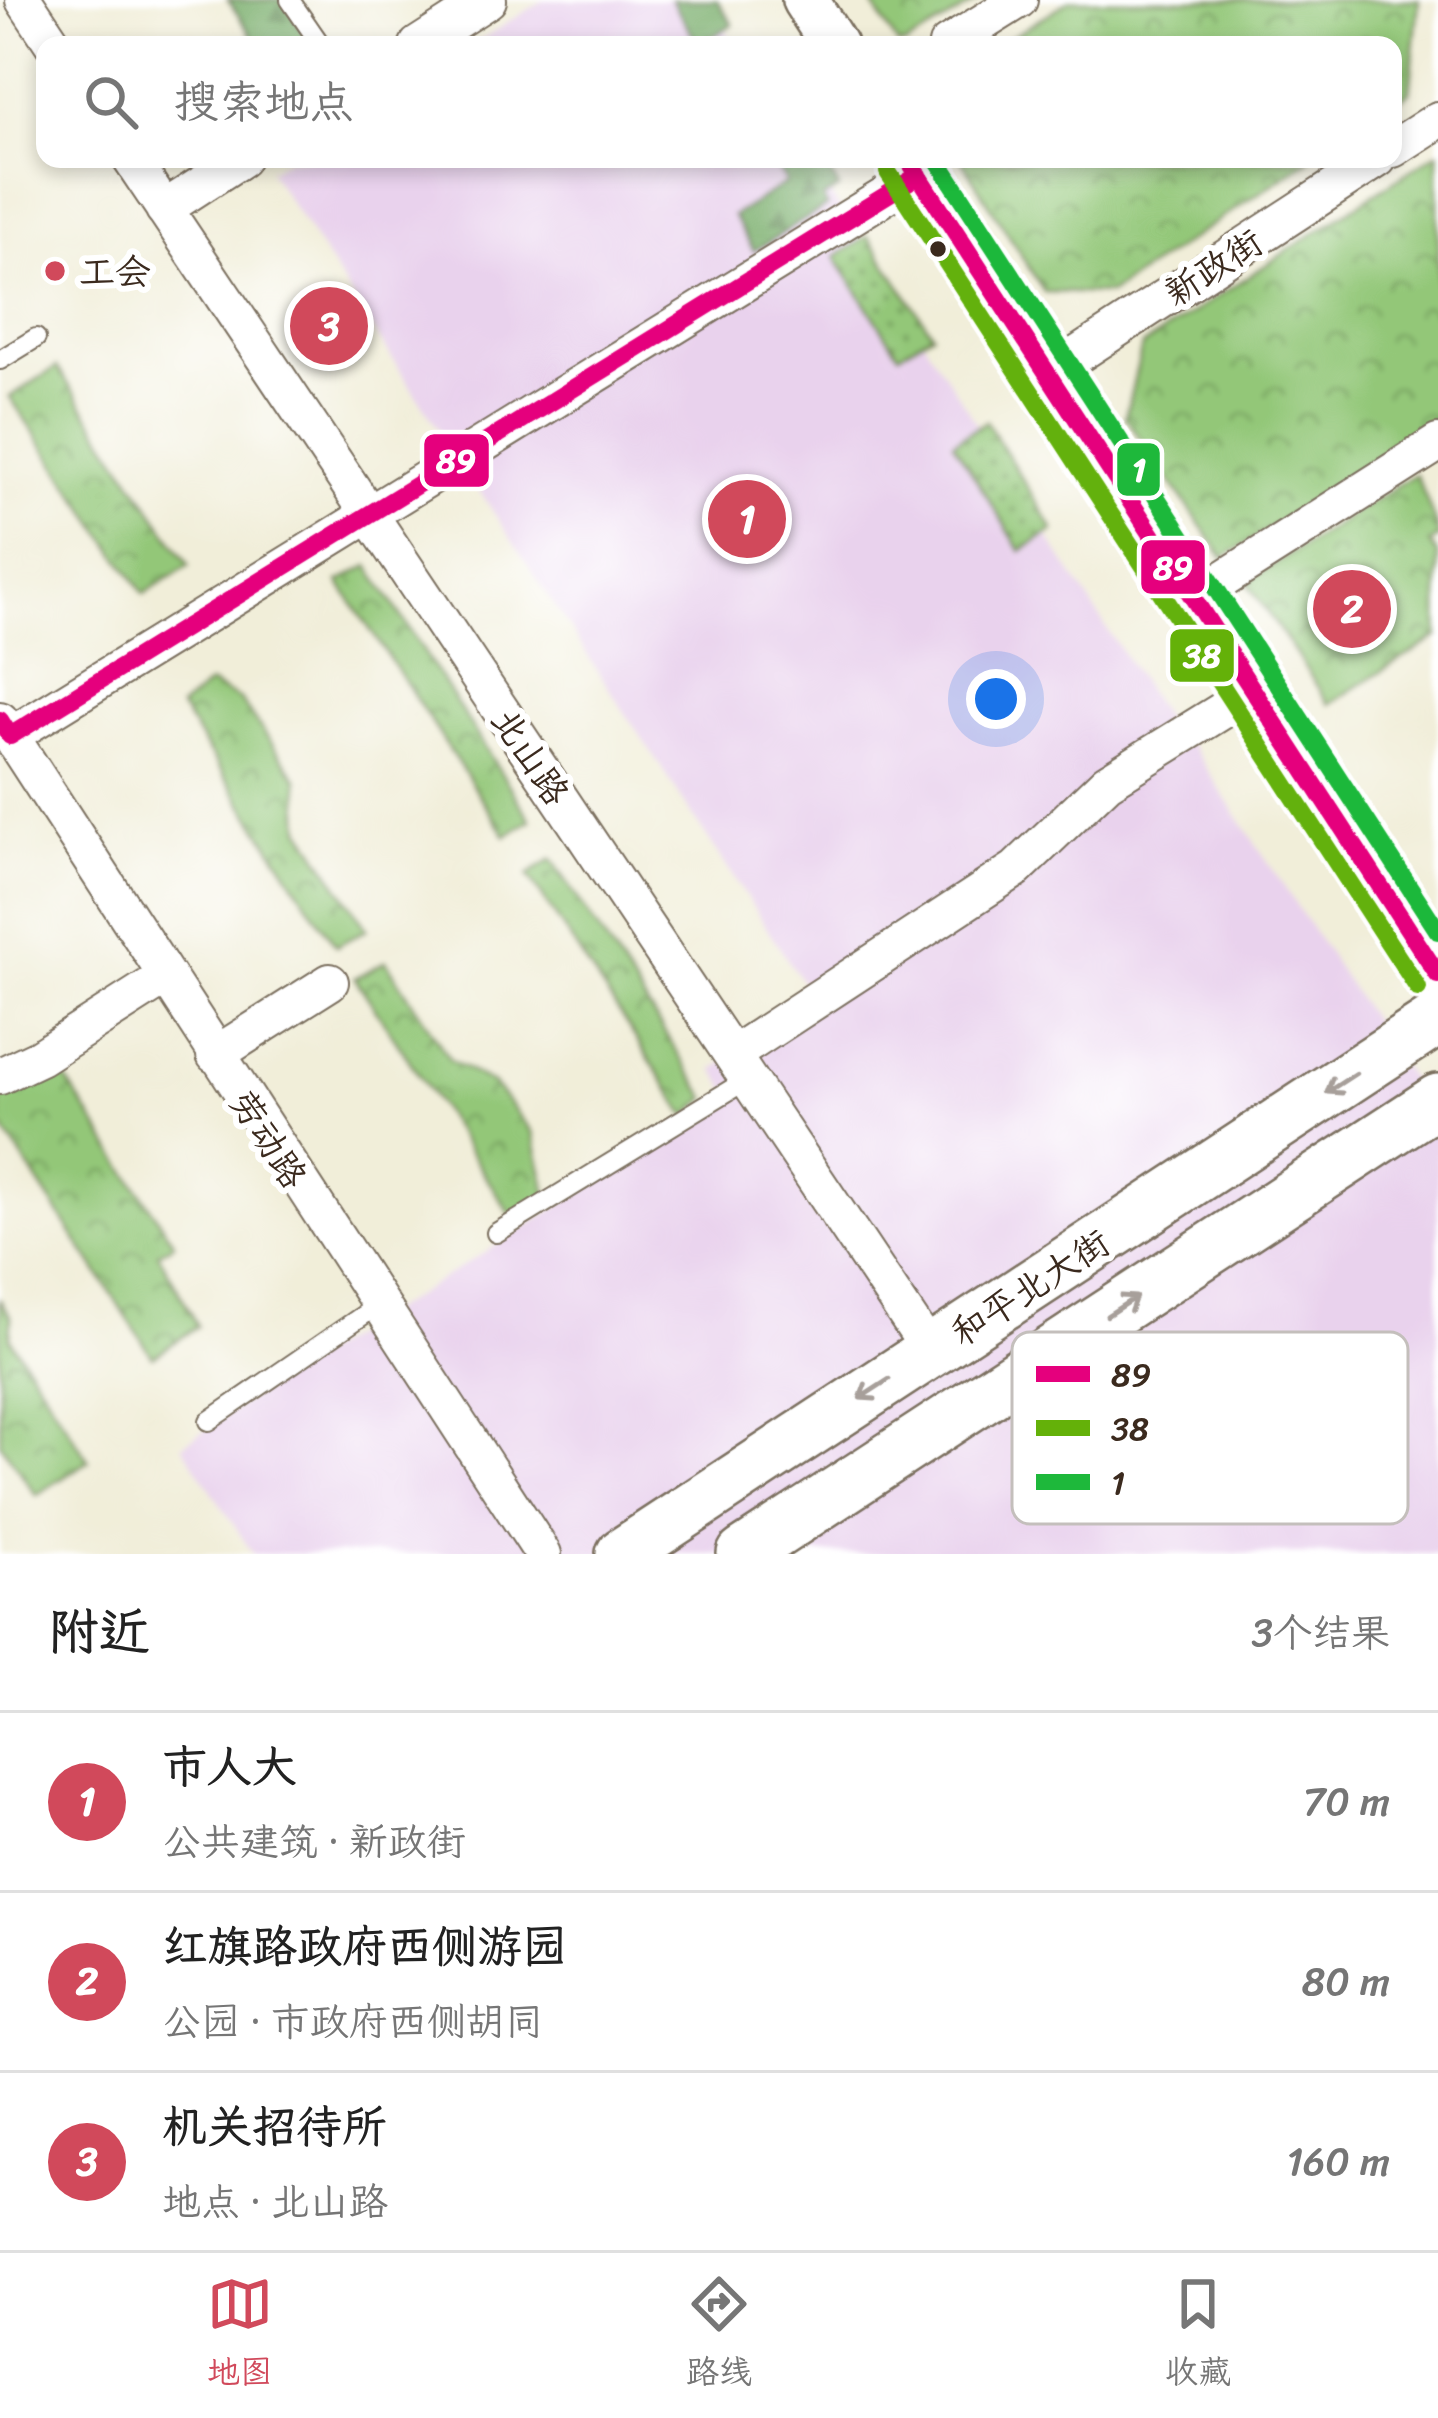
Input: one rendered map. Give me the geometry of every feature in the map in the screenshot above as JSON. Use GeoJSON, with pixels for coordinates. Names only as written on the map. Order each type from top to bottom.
{"type":"FeatureCollection","features":[{"type":"Feature","properties":{"kind":"main road","name":"和平北大街"},"geometry":{"type":"LineString","coordinates":[[622,1554],[1438,1018]]}},
{"type":"Feature","properties":{"kind":"main road","name":"和平北大街"},"geometry":{"type":"LineString","coordinates":[[1083,1332],[1438,1100]]}},
{"type":"Feature","properties":{"kind":"main road","name":"和平北大街"},"geometry":{"type":"LineString","coordinates":[[743,1554],[1012,1378]]}},
{"type":"Feature","properties":{"kind":"street"},"geometry":{"type":"LineString","coordinates":[[24,0],[48,36]]}},
{"type":"Feature","properties":{"kind":"street"},"geometry":{"type":"LineString","coordinates":[[805,0],[828,36]]}},
{"type":"Feature","properties":{"kind":"street"},"geometry":{"type":"LineString","coordinates":[[961,36],[1019,0]]}},
{"type":"Feature","properties":{"kind":"street"},"geometry":{"type":"LineString","coordinates":[[432,36],[485,1]]}},
{"type":"Feature","properties":{"kind":"street"},"geometry":{"type":"LineString","coordinates":[[1402,143],[1438,120]]}},
{"type":"Feature","properties":{"kind":"street","name":"北山路"},"geometry":{"type":"LineString","coordinates":[[137,168],[932,1352]]}},
{"type":"Feature","properties":{"kind":"street"},"geometry":{"type":"LineString","coordinates":[[164,209],[227,168]]}},
{"type":"Feature","properties":{"kind":"street"},"geometry":{"type":"LineString","coordinates":[[5,728],[369,514],[912,168]]}},
{"type":"Feature","properties":{"kind":"street"},"geometry":{"type":"LineString","coordinates":[[915,168],[1438,975]]}},
{"type":"Feature","properties":{"kind":"street","name":"新政街"},"geometry":{"type":"LineString","coordinates":[[1048,374],[1364,168]]}},
{"type":"Feature","properties":{"kind":"street"},"geometry":{"type":"LineString","coordinates":[[1194,598],[1438,443]]}},
{"type":"Feature","properties":{"kind":"street"},"geometry":{"type":"LineString","coordinates":[[740,1067],[1016,869],[1107,782],[1255,691]]}},
{"type":"Feature","properties":{"kind":"street","name":"劳动路"},"geometry":{"type":"LineString","coordinates":[[5,728],[543,1554]]}},
{"type":"Feature","properties":{"kind":"street"},"geometry":{"type":"LineString","coordinates":[[0,1076],[40,1057],[165,977]]}},
{"type":"Feature","properties":{"kind":"street"},"geometry":{"type":"LineString","coordinates":[[215,1055],[330,982]]}},
{"type":"Feature","properties":{"kind":"lane"},"geometry":{"type":"LineString","coordinates":[[290,0],[315,36]]}},
{"type":"Feature","properties":{"kind":"lane"},"geometry":{"type":"LineString","coordinates":[[0,333],[6,356],[36,338]]}},
{"type":"Feature","properties":{"kind":"lane"},"geometry":{"type":"LineString","coordinates":[[496,1233],[740,1067]]}},
{"type":"Feature","properties":{"kind":"lane"},"geometry":{"type":"LineString","coordinates":[[208,1421],[378,1305]]}},
{"type":"Feature","properties":{"kind":"shaded area"},"geometry":{"type":"Polygon","coordinates":[[[544,0],[707,0],[729,36],[486,36],[544,0]]]}},
{"type":"Feature","properties":{"kind":"shaded area"},"geometry":{"type":"Polygon","coordinates":[[[814,168],[1169,726],[1023,849],[810,994],[269,171],[814,168]]]}},
{"type":"Feature","properties":{"kind":"shaded area"},"geometry":{"type":"Polygon","coordinates":[[[1189,742],[1438,1121],[1438,1554],[253,1554],[182,1445],[733,1098],[714,1069],[1018,876],[1106,792],[1189,742]]]}},
{"type":"Feature","properties":{"kind":"green space"},"geometry":{"type":"Polygon","coordinates":[[[228,0],[282,0],[306,36],[252,36],[228,0]]]}},
{"type":"Feature","properties":{"kind":"green space"},"geometry":{"type":"Polygon","coordinates":[[[671,0],[717,0],[733,24],[714,36],[693,36],[671,0]]]}},
{"type":"Feature","properties":{"kind":"green space"},"geometry":{"type":"Polygon","coordinates":[[[870,0],[980,0],[921,36],[892,36],[870,0]]]}},
{"type":"Feature","properties":{"kind":"green space"},"geometry":{"type":"Polygon","coordinates":[[[1070,0],[1419,0],[1410,92],[1402,97],[1402,36],[1013,36],[1070,0]]]}},
{"type":"Feature","properties":{"kind":"green space"},"geometry":{"type":"Polygon","coordinates":[[[1438,152],[1438,418],[1224,558],[1125,417],[1142,346],[1438,152]]]}},
{"type":"Feature","properties":{"kind":"green space"},"geometry":{"type":"Polygon","coordinates":[[[777,168],[827,168],[839,188],[823,198],[827,206],[754,251],[733,216],[786,183],[777,168]]]}},
{"type":"Feature","properties":{"kind":"green space"},"geometry":{"type":"Polygon","coordinates":[[[967,168],[1297,168],[1109,294],[1044,292],[967,168]]]}},
{"type":"Feature","properties":{"kind":"green space"},"geometry":{"type":"Polygon","coordinates":[[[868,236],[932,333],[899,354],[835,257],[868,236]]]}},
{"type":"Feature","properties":{"kind":"green space"},"geometry":{"type":"Polygon","coordinates":[[[57,367],[189,565],[144,594],[10,397],[57,367]]]}},
{"type":"Feature","properties":{"kind":"green space"},"geometry":{"type":"Polygon","coordinates":[[[986,421],[1054,530],[1021,551],[953,442],[986,421]]]}},
{"type":"Feature","properties":{"kind":"green space"},"geometry":{"type":"Polygon","coordinates":[[[1415,474],[1438,538],[1430,543],[1438,555],[1438,637],[1329,704],[1247,582],[1415,474]]]}},
{"type":"Feature","properties":{"kind":"green space"},"geometry":{"type":"Polygon","coordinates":[[[369,566],[531,820],[506,836],[339,582],[369,566]]]}},
{"type":"Feature","properties":{"kind":"green space"},"geometry":{"type":"Polygon","coordinates":[[[209,684],[240,700],[298,779],[301,828],[367,929],[336,946],[180,708],[209,684]]]}},
{"type":"Feature","properties":{"kind":"green space"},"geometry":{"type":"Polygon","coordinates":[[[552,859],[707,1098],[687,1116],[528,875],[552,859]]]}},
{"type":"Feature","properties":{"kind":"green space"},"geometry":{"type":"Polygon","coordinates":[[[386,961],[450,1060],[494,1085],[533,1133],[548,1195],[513,1218],[355,978],[386,961]]]}},
{"type":"Feature","properties":{"kind":"green space"},"geometry":{"type":"Polygon","coordinates":[[[54,1061],[174,1243],[158,1253],[198,1326],[153,1357],[0,1124],[0,1092],[54,1061]]]}},
{"type":"Feature","properties":{"kind":"green space"},"geometry":{"type":"Polygon","coordinates":[[[0,1300],[11,1317],[10,1338],[89,1461],[36,1495],[0,1442],[0,1300]]]}},
{"type":"Feature","properties":{"kind":"transit line","name":"89"},"geometry":{"type":"LineString","coordinates":[[914,168],[1438,975]]}},
{"type":"Feature","properties":{"kind":"transit line","name":"1"},"geometry":{"type":"LineString","coordinates":[[943,168],[1438,931]]}},
{"type":"Feature","properties":{"kind":"transit line","name":"38"},"geometry":{"type":"LineString","coordinates":[[888,172],[1418,988]]}},
{"type":"Feature","properties":{"kind":"transit line","name":"89"},"geometry":{"type":"LineString","coordinates":[[0,720],[10,736],[919,175]]}},
{"type":"Feature","properties":{"kind":"place","name":"工会"},"geometry":{"type":"Point","coordinates":[55,271]}},
{"type":"Feature","properties":{"kind":"place","name":"机关招待所"},"geometry":{"type":"Point","coordinates":[329,326]}},
{"type":"Feature","properties":{"kind":"place","name":"市人大"},"geometry":{"type":"Point","coordinates":[747,519]}},
{"type":"Feature","properties":{"kind":"place","name":"红旗路政府西侧游园"},"geometry":{"type":"Point","coordinates":[1352,609]}}]}
